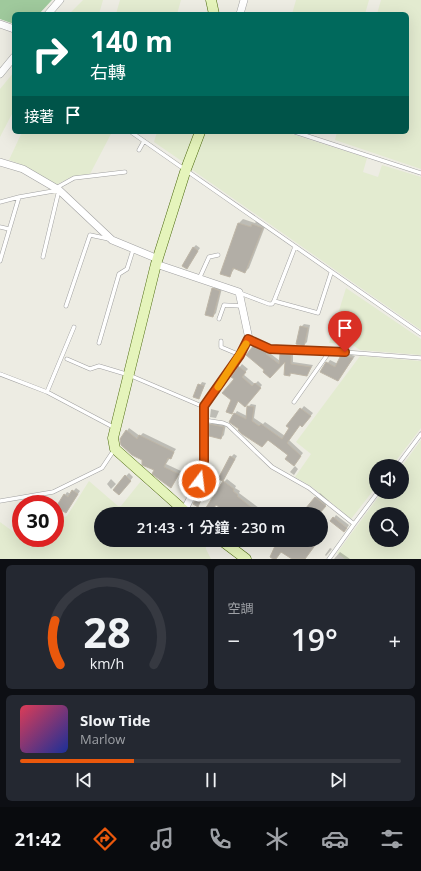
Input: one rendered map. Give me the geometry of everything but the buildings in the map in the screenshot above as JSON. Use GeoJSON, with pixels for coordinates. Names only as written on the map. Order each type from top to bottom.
{"type":"FeatureCollection","features":[{"type":"Feature","properties":{"kind":"street"},"geometry":{"type":"LineString","coordinates":[[50,12],[60,0]]}},
{"type":"Feature","properties":{"kind":"street"},"geometry":{"type":"LineString","coordinates":[[211,0],[214,12]]}},
{"type":"Feature","properties":{"kind":"street"},"geometry":{"type":"LineString","coordinates":[[241,12],[244,0]]}},
{"type":"Feature","properties":{"kind":"street"},"geometry":{"type":"LineString","coordinates":[[0,24],[12,28]]}},
{"type":"Feature","properties":{"kind":"street"},"geometry":{"type":"LineString","coordinates":[[0,74],[12,59]]}},
{"type":"Feature","properties":{"kind":"street"},"geometry":{"type":"LineString","coordinates":[[180,507],[115,449],[113,438],[157,262],[186,169],[199,134]]}},
{"type":"Feature","properties":{"kind":"street"},"geometry":{"type":"LineString","coordinates":[[0,162],[23,169],[57,189],[112,240],[157,262],[198,279],[239,292],[248,339],[240,355],[204,406],[204,461],[199,481],[188,507]]}},
{"type":"Feature","properties":{"kind":"street"},"geometry":{"type":"LineString","coordinates":[[230,547],[246,559]]}},
{"type":"Feature","properties":{"kind":"lane"},"geometry":{"type":"LineString","coordinates":[[134,134],[421,334]]}},
{"type":"Feature","properties":{"kind":"lane"},"geometry":{"type":"LineString","coordinates":[[301,134],[421,173]]}},
{"type":"Feature","properties":{"kind":"lane"},"geometry":{"type":"LineString","coordinates":[[139,150],[144,141]]}},
{"type":"Feature","properties":{"kind":"lane"},"geometry":{"type":"LineString","coordinates":[[0,202],[57,189],[74,178],[125,172]]}},
{"type":"Feature","properties":{"kind":"lane"},"geometry":{"type":"LineString","coordinates":[[43,257],[57,189]]}},
{"type":"Feature","properties":{"kind":"lane"},"geometry":{"type":"LineString","coordinates":[[0,261],[19,197]]}},
{"type":"Feature","properties":{"kind":"lane"},"geometry":{"type":"LineString","coordinates":[[0,227],[9,229]]}},
{"type":"Feature","properties":{"kind":"lane"},"geometry":{"type":"LineString","coordinates":[[66,306],[90,235],[112,240]]}},
{"type":"Feature","properties":{"kind":"lane"},"geometry":{"type":"LineString","coordinates":[[239,292],[272,304],[295,247]]}},
{"type":"Feature","properties":{"kind":"lane"},"geometry":{"type":"LineString","coordinates":[[99,343],[119,274],[126,269],[133,250]]}},
{"type":"Feature","properties":{"kind":"lane"},"geometry":{"type":"LineString","coordinates":[[198,279],[209,257],[218,255]]}},
{"type":"Feature","properties":{"kind":"lane"},"geometry":{"type":"LineString","coordinates":[[274,301],[318,313],[331,272]]}},
{"type":"Feature","properties":{"kind":"lane"},"geometry":{"type":"LineString","coordinates":[[219,319],[224,305],[241,306]]}},
{"type":"Feature","properties":{"kind":"lane"},"geometry":{"type":"LineString","coordinates":[[47,392],[74,327]]}},
{"type":"Feature","properties":{"kind":"lane"},"geometry":{"type":"LineString","coordinates":[[248,339],[270,349],[330,351],[421,358]]}},
{"type":"Feature","properties":{"kind":"lane"},"geometry":{"type":"LineString","coordinates":[[221,341],[221,346],[240,355]]}},
{"type":"Feature","properties":{"kind":"lane"},"geometry":{"type":"LineString","coordinates":[[294,402],[330,351]]}},
{"type":"Feature","properties":{"kind":"lane"},"geometry":{"type":"LineString","coordinates":[[67,359],[90,369],[100,366],[204,406]]}},
{"type":"Feature","properties":{"kind":"lane"},"geometry":{"type":"LineString","coordinates":[[0,374],[47,392],[115,428]]}},
{"type":"Feature","properties":{"kind":"lane"},"geometry":{"type":"LineString","coordinates":[[203,420],[228,425],[272,467],[309,488],[354,524]]}},
{"type":"Feature","properties":{"kind":"lane"},"geometry":{"type":"LineString","coordinates":[[402,459],[421,434]]}},
{"type":"Feature","properties":{"kind":"lane"},"geometry":{"type":"LineString","coordinates":[[0,501],[53,492],[102,468],[115,449]]}},
{"type":"Feature","properties":{"kind":"lane"},"geometry":{"type":"LineString","coordinates":[[329,559],[373,499]]}},
{"type":"Feature","properties":{"kind":"green space"},"geometry":{"type":"Polygon","coordinates":[[[0,0],[52,0],[41,12],[12,12],[12,23],[0,19],[0,0]]]}},
{"type":"Feature","properties":{"kind":"green space"},"geometry":{"type":"Polygon","coordinates":[[[83,0],[103,0],[100,12],[71,12],[83,0]]]}},
{"type":"Feature","properties":{"kind":"green space"},"geometry":{"type":"Polygon","coordinates":[[[120,0],[181,0],[178,12],[117,12],[120,0]]]}},
{"type":"Feature","properties":{"kind":"green space"},"geometry":{"type":"Polygon","coordinates":[[[296,0],[369,0],[366,12],[293,12],[296,0]]]}},
{"type":"Feature","properties":{"kind":"green space"},"geometry":{"type":"Polygon","coordinates":[[[381,0],[421,0],[421,169],[335,140],[336,134],[409,134],[409,12],[378,12],[381,0]]]}},
{"type":"Feature","properties":{"kind":"green space"},"geometry":{"type":"Polygon","coordinates":[[[12,74],[12,114],[0,137],[0,89],[12,74]]]}},
{"type":"Feature","properties":{"kind":"green space"},"geometry":{"type":"Polygon","coordinates":[[[21,134],[111,134],[90,174],[71,177],[56,185],[25,166],[9,160],[21,134]]]}},
{"type":"Feature","properties":{"kind":"green space"},"geometry":{"type":"Polygon","coordinates":[[[156,134],[193,134],[183,162],[154,142],[156,134]]]}},
{"type":"Feature","properties":{"kind":"green space"},"geometry":{"type":"Polygon","coordinates":[[[203,134],[292,134],[367,158],[363,172],[378,177],[382,165],[421,177],[421,330],[191,169],[203,134]]]}},
{"type":"Feature","properties":{"kind":"green space"},"geometry":{"type":"Polygon","coordinates":[[[346,288],[421,339],[421,355],[360,350],[351,344],[329,343],[346,288]]]}},
{"type":"Feature","properties":{"kind":"green space"},"geometry":{"type":"Polygon","coordinates":[[[360,356],[421,361],[421,428],[397,459],[369,459],[369,496],[351,519],[312,487],[295,477],[311,454],[296,442],[360,356]]]}},
{"type":"Feature","properties":{"kind":"green space"},"geometry":{"type":"Polygon","coordinates":[[[421,440],[421,559],[345,559],[337,553],[369,510],[369,547],[409,547],[409,507],[371,507],[377,499],[409,499],[409,459],[407,459],[421,440]]]}},
{"type":"Feature","properties":{"kind":"green space"},"geometry":{"type":"Polygon","coordinates":[[[89,481],[118,506],[121,506],[141,481],[171,507],[94,507],[94,547],[206,547],[211,559],[0,559],[0,522],[12,531],[12,547],[64,547],[64,516],[67,516],[89,481]]]}},
{"type":"Feature","properties":{"kind":"slow traffic"},"geometry":{"type":"LineString","coordinates":[[218,387],[246,344]]}},
{"type":"Feature","properties":{"kind":"route"},"geometry":{"type":"LineString","coordinates":[[199,481],[204,461],[204,406],[240,355],[248,339],[270,349],[345,352]]}}]}
